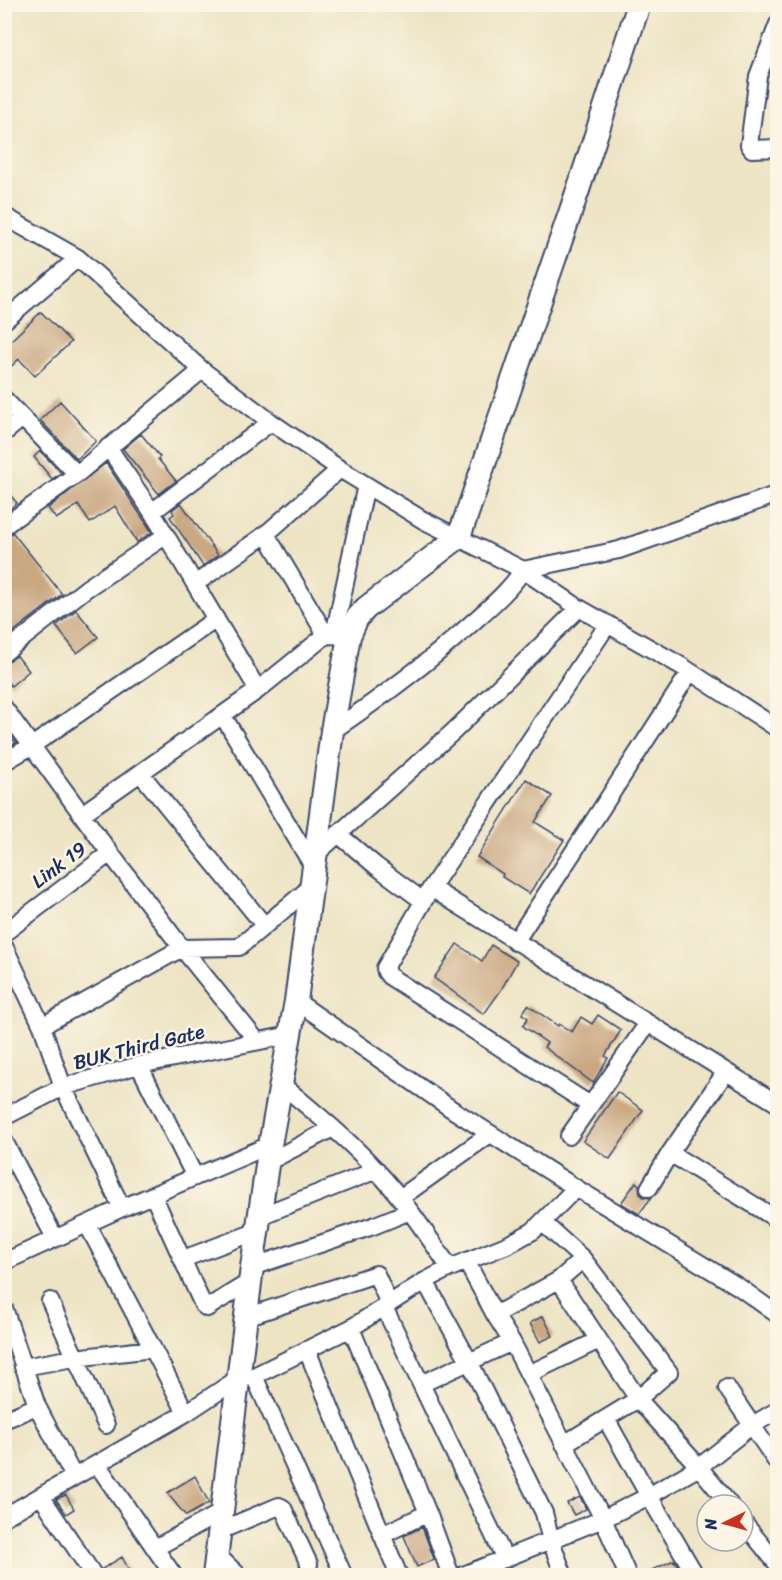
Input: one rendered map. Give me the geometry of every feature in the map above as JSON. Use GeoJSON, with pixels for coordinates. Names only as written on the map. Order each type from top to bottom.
{"type":"FeatureCollection","features":[{"type":"Feature","properties":{"kind":"street"},"geometry":{"type":"LineString","coordinates":[[82,814],[336,636],[366,608],[459,537],[639,4]]}},
{"type":"Feature","properties":{"kind":"street"},"geometry":{"type":"LineString","coordinates":[[777,24],[769,69],[758,76],[749,147],[752,149],[777,148]]}},
{"type":"Feature","properties":{"kind":"street"},"geometry":{"type":"LineString","coordinates":[[5,217],[78,258],[202,370],[271,422],[340,469],[423,520],[523,570],[579,608],[690,672],[777,729]]}},
{"type":"Feature","properties":{"kind":"street"},"geometry":{"type":"LineString","coordinates":[[4,321],[78,258]]}},
{"type":"Feature","properties":{"kind":"street"},"geometry":{"type":"LineString","coordinates":[[4,526],[76,474],[202,370]]}},
{"type":"Feature","properties":{"kind":"street"},"geometry":{"type":"LineString","coordinates":[[4,399],[76,474]]}},
{"type":"Feature","properties":{"kind":"street"},"geometry":{"type":"LineString","coordinates":[[4,433],[22,418]]}},
{"type":"Feature","properties":{"kind":"street"},"geometry":{"type":"LineString","coordinates":[[152,512],[271,422]]}},
{"type":"Feature","properties":{"kind":"street"},"geometry":{"type":"LineString","coordinates":[[108,447],[152,512],[258,690]]}},
{"type":"Feature","properties":{"kind":"street"},"geometry":{"type":"LineString","coordinates":[[195,584],[266,534],[340,469]]}},
{"type":"Feature","properties":{"kind":"street"},"geometry":{"type":"LineString","coordinates":[[239,1575],[215,1565],[246,1377],[246,1317],[269,1154],[296,1001],[332,731],[336,636],[366,485]]}},
{"type":"Feature","properties":{"kind":"street"},"geometry":{"type":"LineString","coordinates":[[332,731],[388,693],[435,657],[512,587],[523,570],[620,550],[777,494]]}},
{"type":"Feature","properties":{"kind":"street"},"geometry":{"type":"LineString","coordinates":[[266,534],[336,636]]}},
{"type":"Feature","properties":{"kind":"street"},"geometry":{"type":"LineString","coordinates":[[4,653],[87,588],[165,536]]}},
{"type":"Feature","properties":{"kind":"street"},"geometry":{"type":"LineString","coordinates":[[42,1026],[182,948],[239,947],[264,925],[314,869],[338,834],[454,731],[579,608]]}},
{"type":"Feature","properties":{"kind":"street"},"geometry":{"type":"LineString","coordinates":[[4,762],[33,745],[216,619]]}},
{"type":"Feature","properties":{"kind":"street"},"geometry":{"type":"LineString","coordinates":[[590,1105],[386,972],[385,968],[427,895],[608,624]]}},
{"type":"Feature","properties":{"kind":"street"},"geometry":{"type":"LineString","coordinates":[[516,942],[690,672]]}},
{"type":"Feature","properties":{"kind":"street"},"geometry":{"type":"LineString","coordinates":[[4,708],[182,948],[257,1041]]}},
{"type":"Feature","properties":{"kind":"street"},"geometry":{"type":"LineString","coordinates":[[224,716],[314,869]]}},
{"type":"Feature","properties":{"kind":"street"},"geometry":{"type":"LineString","coordinates":[[141,774],[264,925]]}},
{"type":"Feature","properties":{"kind":"street"},"geometry":{"type":"LineString","coordinates":[[338,834],[376,866],[516,942],[777,1104]]}},
{"type":"Feature","properties":{"kind":"street","name":"Link 19"},"geometry":{"type":"LineString","coordinates":[[4,933],[110,853]]}},
{"type":"Feature","properties":{"kind":"street"},"geometry":{"type":"LineString","coordinates":[[4,946],[42,1026],[63,1087],[122,1208]]}},
{"type":"Feature","properties":{"kind":"street"},"geometry":{"type":"LineString","coordinates":[[296,1001],[453,1110],[739,1287],[777,1314]]}},
{"type":"Feature","properties":{"kind":"street"},"geometry":{"type":"LineString","coordinates":[[569,1136],[648,1023]]}},
{"type":"Feature","properties":{"kind":"street","name":"BUK Third Gate"},"geometry":{"type":"LineString","coordinates":[[4,1117],[63,1087],[139,1065],[290,1035]]}},
{"type":"Feature","properties":{"kind":"street"},"geometry":{"type":"LineString","coordinates":[[139,1065],[195,1177]]}},
{"type":"Feature","properties":{"kind":"street"},"geometry":{"type":"LineString","coordinates":[[649,1188],[725,1073]]}},
{"type":"Feature","properties":{"kind":"street"},"geometry":{"type":"LineString","coordinates":[[282,1084],[377,1170],[410,1211],[450,1268]]}},
{"type":"Feature","properties":{"kind":"street"},"geometry":{"type":"LineString","coordinates":[[4,1262],[195,1177],[269,1154],[333,1128]]}},
{"type":"Feature","properties":{"kind":"street"},"geometry":{"type":"LineString","coordinates":[[400,1198],[490,1134]]}},
{"type":"Feature","properties":{"kind":"street"},"geometry":{"type":"LineString","coordinates":[[4,1141],[55,1238]]}},
{"type":"Feature","properties":{"kind":"street"},"geometry":{"type":"LineString","coordinates":[[670,1153],[777,1220]]}},
{"type":"Feature","properties":{"kind":"street"},"geometry":{"type":"LineString","coordinates":[[183,1259],[377,1170]]}},
{"type":"Feature","properties":{"kind":"street"},"geometry":{"type":"LineString","coordinates":[[4,1517],[246,1377],[351,1328],[425,1281],[450,1268],[509,1244],[533,1231],[576,1188]]}},
{"type":"Feature","properties":{"kind":"street"},"geometry":{"type":"LineString","coordinates":[[153,1195],[203,1305],[207,1308],[252,1274],[410,1211]]}},
{"type":"Feature","properties":{"kind":"street"},"geometry":{"type":"LineString","coordinates":[[543,1222],[583,1258],[669,1372],[638,1400],[564,1444]]}},
{"type":"Feature","properties":{"kind":"street"},"geometry":{"type":"LineString","coordinates":[[87,1224],[186,1413]]}},
{"type":"Feature","properties":{"kind":"street"},"geometry":{"type":"LineString","coordinates":[[495,1315],[559,1280],[583,1258]]}},
{"type":"Feature","properties":{"kind":"street"},"geometry":{"type":"LineString","coordinates":[[466,1261],[529,1374],[603,1519],[628,1575]]}},
{"type":"Feature","properties":{"kind":"street"},"geometry":{"type":"LineString","coordinates":[[246,1317],[376,1274],[386,1305],[421,1384],[505,1559]]}},
{"type":"Feature","properties":{"kind":"street"},"geometry":{"type":"LineString","coordinates":[[559,1280],[638,1400],[720,1493]]}},
{"type":"Feature","properties":{"kind":"street"},"geometry":{"type":"LineString","coordinates":[[425,1281],[470,1363],[544,1513],[561,1574]]}},
{"type":"Feature","properties":{"kind":"street"},"geometry":{"type":"LineString","coordinates":[[50,1301],[106,1425]]}},
{"type":"Feature","properties":{"kind":"street"},"geometry":{"type":"LineString","coordinates":[[4,1308],[10,1340],[24,1367],[37,1406],[74,1477]]}},
{"type":"Feature","properties":{"kind":"street"},"geometry":{"type":"LineString","coordinates":[[351,1328],[428,1513],[450,1574],[454,1575]]}},
{"type":"Feature","properties":{"kind":"street"},"geometry":{"type":"LineString","coordinates":[[529,1374],[599,1341]]}},
{"type":"Feature","properties":{"kind":"street"},"geometry":{"type":"LineString","coordinates":[[421,1384],[512,1342]]}},
{"type":"Feature","properties":{"kind":"street"},"geometry":{"type":"LineString","coordinates":[[24,1367],[74,1358],[153,1349]]}},
{"type":"Feature","properties":{"kind":"street"},"geometry":{"type":"LineString","coordinates":[[307,1350],[399,1575]]}},
{"type":"Feature","properties":{"kind":"street"},"geometry":{"type":"LineString","coordinates":[[246,1377],[344,1575]]}},
{"type":"Feature","properties":{"kind":"street"},"geometry":{"type":"LineString","coordinates":[[727,1388],[777,1464]]}},
{"type":"Feature","properties":{"kind":"street"},"geometry":{"type":"LineString","coordinates":[[4,1420],[37,1406]]}},
{"type":"Feature","properties":{"kind":"street"},"geometry":{"type":"LineString","coordinates":[[461,1575],[551,1541],[649,1496],[699,1467],[751,1426],[777,1410]]}},
{"type":"Feature","properties":{"kind":"street"},"geometry":{"type":"LineString","coordinates":[[606,1419],[696,1575]]}},
{"type":"Feature","properties":{"kind":"street"},"geometry":{"type":"LineString","coordinates":[[98,1464],[174,1575]]}},
{"type":"Feature","properties":{"kind":"street"},"geometry":{"type":"LineString","coordinates":[[41,1496],[94,1575]]}},
{"type":"Feature","properties":{"kind":"street"},"geometry":{"type":"LineString","coordinates":[[155,1548],[221,1521],[279,1506],[283,1508],[309,1564]]}},
{"type":"Feature","properties":{"kind":"street"},"geometry":{"type":"LineString","coordinates":[[382,1534],[428,1513]]}},
{"type":"Feature","properties":{"kind":"street"},"geometry":{"type":"LineString","coordinates":[[755,1535],[774,1555]]}},
{"type":"Feature","properties":{"kind":"building"},"geometry":{"type":"Polygon","coordinates":[[[41,312],[71,342],[35,376],[19,359],[4,373],[4,347],[41,312]]]}},
{"type":"Feature","properties":{"kind":"building"},"geometry":{"type":"Polygon","coordinates":[[[60,401],[96,441],[77,459],[40,420],[60,401]]]}},
{"type":"Feature","properties":{"kind":"building"},"geometry":{"type":"Polygon","coordinates":[[[141,434],[176,481],[159,494],[123,449],[141,434]]]}},
{"type":"Feature","properties":{"kind":"building"},"geometry":{"type":"Polygon","coordinates":[[[40,451],[61,473],[52,479],[34,457],[40,451]]]}},
{"type":"Feature","properties":{"kind":"building"},"geometry":{"type":"Polygon","coordinates":[[[106,463],[152,532],[137,542],[115,506],[90,523],[78,505],[56,519],[48,508],[106,463]]]}},
{"type":"Feature","properties":{"kind":"building"},"geometry":{"type":"Polygon","coordinates":[[[4,488],[17,503],[4,513],[4,488]]]}},
{"type":"Feature","properties":{"kind":"building"},"geometry":{"type":"Polygon","coordinates":[[[181,503],[218,555],[203,566],[170,517],[174,514],[172,510],[181,503]]]}},
{"type":"Feature","properties":{"kind":"building"},"geometry":{"type":"Polygon","coordinates":[[[13,533],[62,594],[4,639],[4,536],[13,533]]]}},
{"type":"Feature","properties":{"kind":"building"},"geometry":{"type":"Polygon","coordinates":[[[76,610],[98,637],[77,653],[56,626],[76,610]]]}},
{"type":"Feature","properties":{"kind":"building"},"geometry":{"type":"Polygon","coordinates":[[[17,656],[29,671],[11,686],[4,678],[4,663],[17,656]]]}},
{"type":"Feature","properties":{"kind":"building"},"geometry":{"type":"Polygon","coordinates":[[[4,726],[16,743],[4,750],[4,726]]]}},
{"type":"Feature","properties":{"kind":"building"},"geometry":{"type":"Polygon","coordinates":[[[526,779],[552,796],[535,822],[564,840],[529,894],[502,877],[503,874],[477,857],[526,779]]]}},
{"type":"Feature","properties":{"kind":"building"},"geometry":{"type":"Polygon","coordinates":[[[457,944],[482,961],[491,945],[517,961],[484,1014],[434,978],[457,944]]]}},
{"type":"Feature","properties":{"kind":"building"},"geometry":{"type":"Polygon","coordinates":[[[528,1005],[558,1026],[559,1024],[572,1032],[581,1017],[592,1024],[598,1015],[621,1030],[605,1056],[608,1058],[593,1083],[544,1047],[547,1043],[523,1026],[528,1018],[522,1014],[528,1005]]]}},
{"type":"Feature","properties":{"kind":"building"},"geometry":{"type":"Polygon","coordinates":[[[617,1092],[643,1110],[610,1159],[583,1141],[617,1092]]]}},
{"type":"Feature","properties":{"kind":"building"},"geometry":{"type":"Polygon","coordinates":[[[636,1182],[639,1185],[640,1194],[651,1198],[639,1214],[621,1203],[636,1182]]]}},
{"type":"Feature","properties":{"kind":"building"},"geometry":{"type":"Polygon","coordinates":[[[543,1316],[553,1336],[540,1342],[530,1323],[543,1316]]]}},
{"type":"Feature","properties":{"kind":"building"},"geometry":{"type":"Polygon","coordinates":[[[195,1476],[209,1503],[186,1516],[167,1493],[195,1476]]]}},
{"type":"Feature","properties":{"kind":"building"},"geometry":{"type":"Polygon","coordinates":[[[66,1495],[74,1509],[66,1514],[56,1499],[66,1495]]]}},
{"type":"Feature","properties":{"kind":"building"},"geometry":{"type":"Polygon","coordinates":[[[580,1497],[586,1509],[574,1515],[567,1503],[580,1497]]]}},
{"type":"Feature","properties":{"kind":"building"},"geometry":{"type":"Polygon","coordinates":[[[422,1527],[434,1559],[417,1567],[404,1536],[422,1527]]]}},
{"type":"Feature","properties":{"kind":"building"},"geometry":{"type":"Polygon","coordinates":[[[122,1557],[130,1572],[124,1575],[104,1575],[102,1569],[122,1557]]]}},
{"type":"Feature","properties":{"kind":"building"},"geometry":{"type":"Polygon","coordinates":[[[674,1560],[684,1575],[641,1575],[674,1560]]]}}]}
